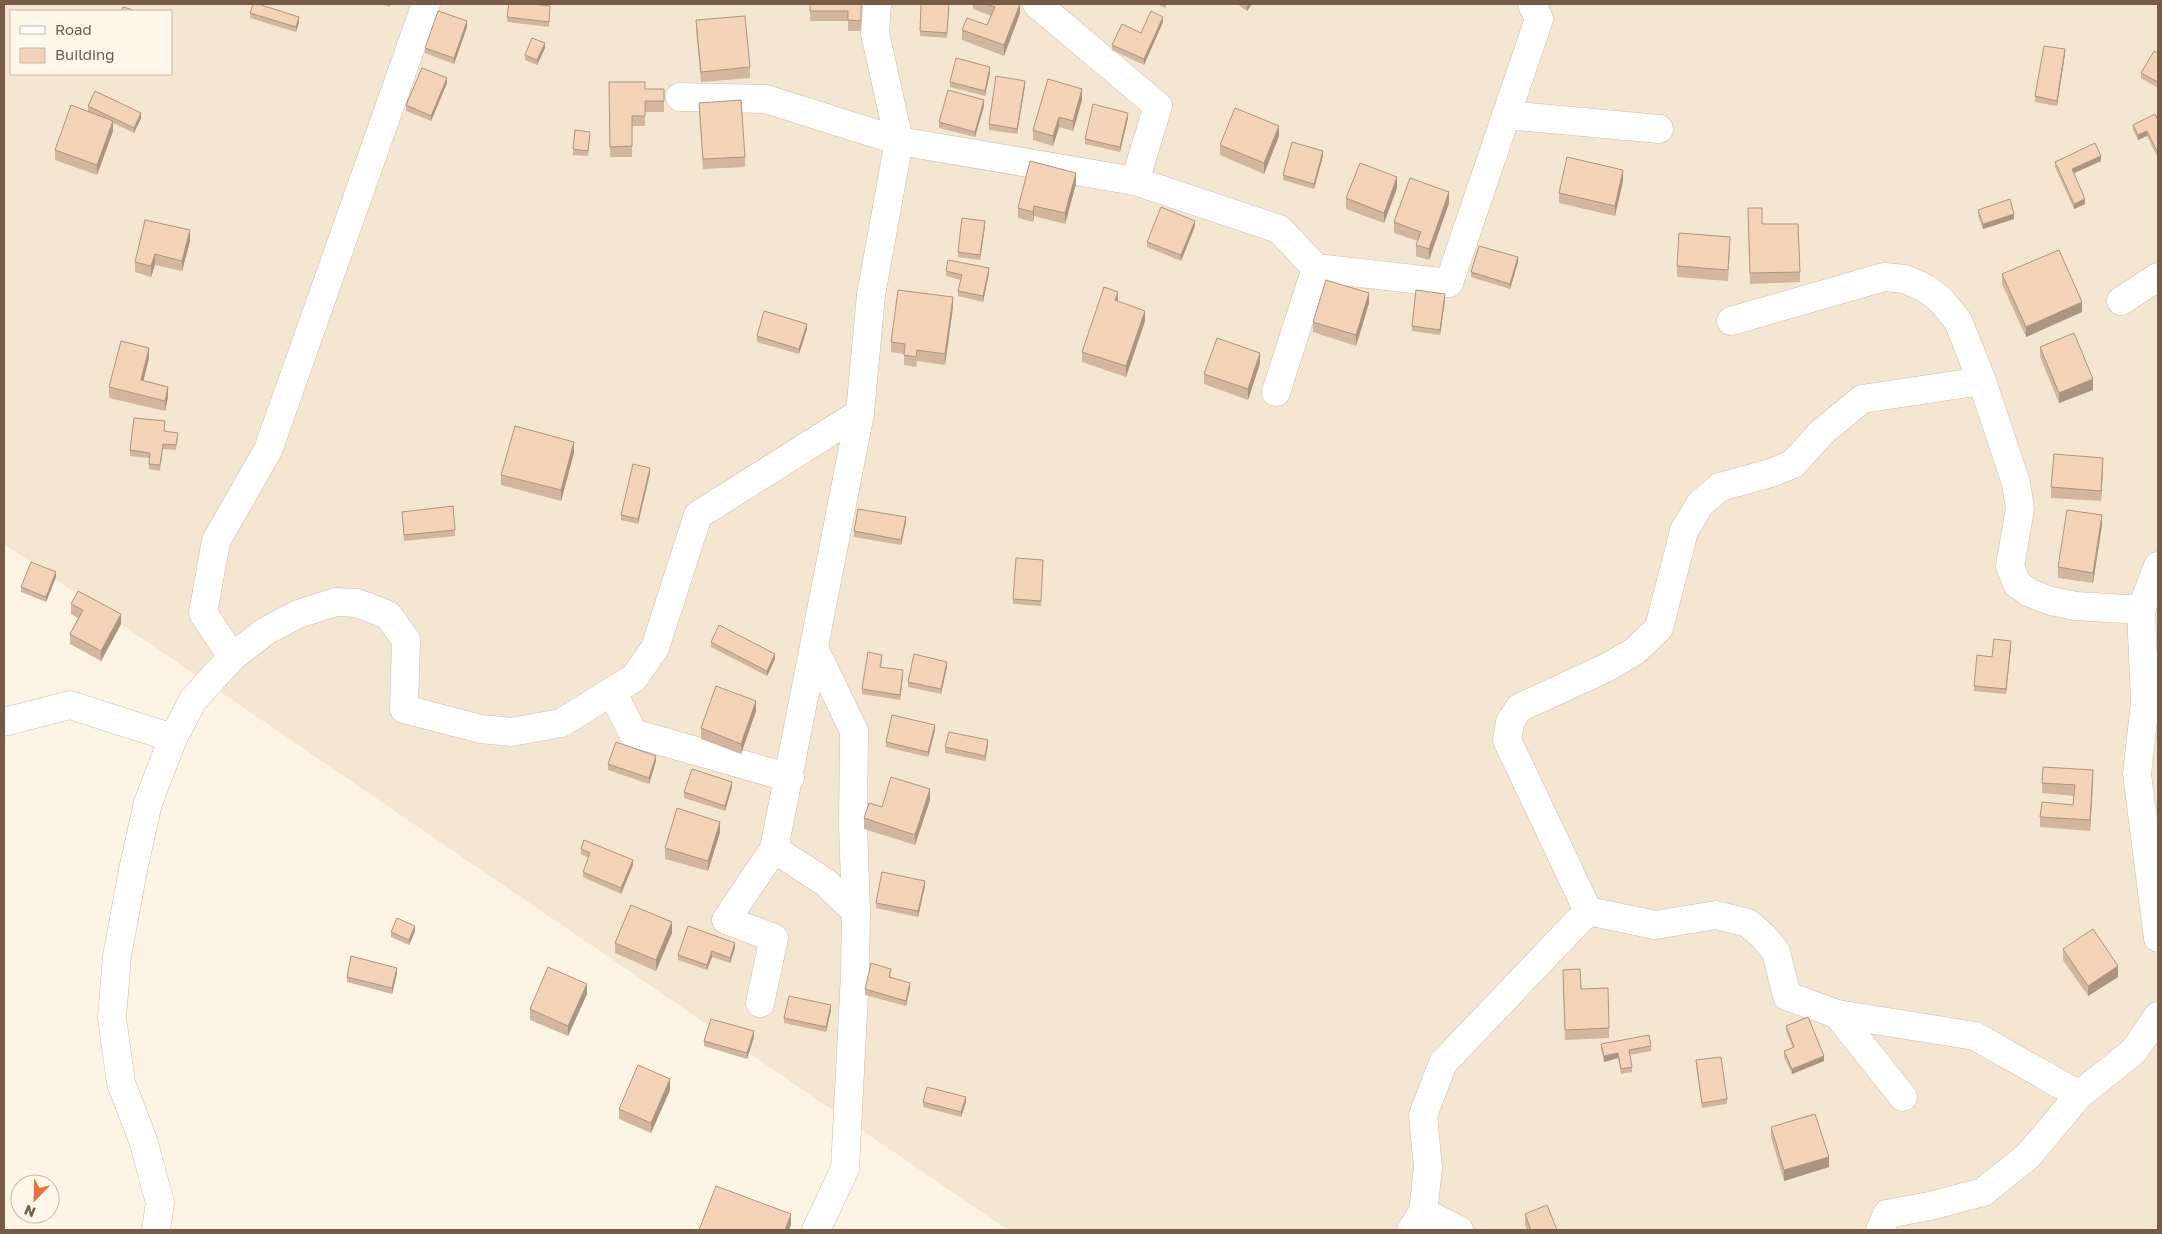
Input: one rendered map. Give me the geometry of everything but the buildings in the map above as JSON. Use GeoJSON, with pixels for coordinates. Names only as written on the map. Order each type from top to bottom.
{"type":"FeatureCollection","features":[{"type":"Feature","properties":{"kind":"street"},"geometry":{"type":"LineString","coordinates":[[232,657],[203,613],[216,541],[268,450],[426,4]]}},
{"type":"Feature","properties":{"kind":"street"},"geometry":{"type":"LineString","coordinates":[[760,1003],[774,938],[726,920],[774,849],[790,778],[860,413],[871,295],[899,141],[875,33],[877,4]]}},
{"type":"Feature","properties":{"kind":"street"},"geometry":{"type":"LineString","coordinates":[[1037,4],[1158,106],[1134,180]]}},
{"type":"Feature","properties":{"kind":"street"},"geometry":{"type":"LineString","coordinates":[[680,97],[766,99],[899,141],[1134,180],[1279,229],[1316,268],[1449,284],[1539,18],[1532,4]]}},
{"type":"Feature","properties":{"kind":"street"},"geometry":{"type":"LineString","coordinates":[[1506,116],[1659,129]]}},
{"type":"Feature","properties":{"kind":"street"},"geometry":{"type":"LineString","coordinates":[[1276,392],[1316,268]]}},
{"type":"Feature","properties":{"kind":"street"},"geometry":{"type":"LineString","coordinates":[[1731,321],[1884,277],[1905,279],[1925,288],[1941,300],[1958,321],[1982,381],[2016,483],[2020,509],[2010,566],[2017,584],[2030,593],[2051,601],[2076,606],[2141,610]]}},
{"type":"Feature","properties":{"kind":"street"},"geometry":{"type":"LineString","coordinates":[[2121,301],[2158,277]]}},
{"type":"Feature","properties":{"kind":"street"},"geometry":{"type":"LineString","coordinates":[[1588,911],[1507,740],[1510,722],[1519,708],[1606,668],[1635,651],[1659,628],[1684,530],[1700,504],[1720,486],[1772,472],[1793,464],[1821,433],[1862,399],[1982,381]]}},
{"type":"Feature","properties":{"kind":"street"},"geometry":{"type":"LineString","coordinates":[[156,1230],[160,1203],[143,1140],[121,1083],[112,1018],[117,956],[148,803],[172,738],[194,700],[232,657],[266,631],[298,614],[336,602],[356,603],[388,616],[406,640],[404,708],[481,729],[511,732],[561,723],[634,678],[655,648],[698,514],[860,413]]}},
{"type":"Feature","properties":{"kind":"street"},"geometry":{"type":"LineString","coordinates":[[2158,566],[2141,610],[2158,938]]}},
{"type":"Feature","properties":{"kind":"street"},"geometry":{"type":"LineString","coordinates":[[815,650],[854,731],[853,825],[856,912],[846,1169],[816,1230]]}},
{"type":"Feature","properties":{"kind":"street"},"geometry":{"type":"LineString","coordinates":[[612,692],[633,733],[790,778]]}},
{"type":"Feature","properties":{"kind":"street"},"geometry":{"type":"LineString","coordinates":[[4,722],[70,705],[172,738]]}},
{"type":"Feature","properties":{"kind":"street"},"geometry":{"type":"LineString","coordinates":[[774,849],[826,882],[856,912]]}},
{"type":"Feature","properties":{"kind":"street"},"geometry":{"type":"LineString","coordinates":[[1588,911],[1655,925],[1716,915],[1748,923],[1764,937],[1776,952],[1787,996],[1837,1014],[1975,1036],[2079,1095]]}},
{"type":"Feature","properties":{"kind":"street"},"geometry":{"type":"LineString","coordinates":[[1459,1230],[1417,1221],[1428,1168],[1423,1115],[1443,1063],[1588,911]]}},
{"type":"Feature","properties":{"kind":"street"},"geometry":{"type":"LineString","coordinates":[[1837,1014],[1903,1097]]}},
{"type":"Feature","properties":{"kind":"street"},"geometry":{"type":"LineString","coordinates":[[1880,1230],[1887,1214],[1930,1206],[1984,1192],[2028,1156],[2079,1095],[2134,1051],[2158,1016]]}},
{"type":"Feature","properties":{"kind":"shaded area"},"geometry":{"type":"Polygon","coordinates":[[[4,4],[2158,4],[2158,1230],[1008,1230],[4,544],[4,4]]]}}]}
